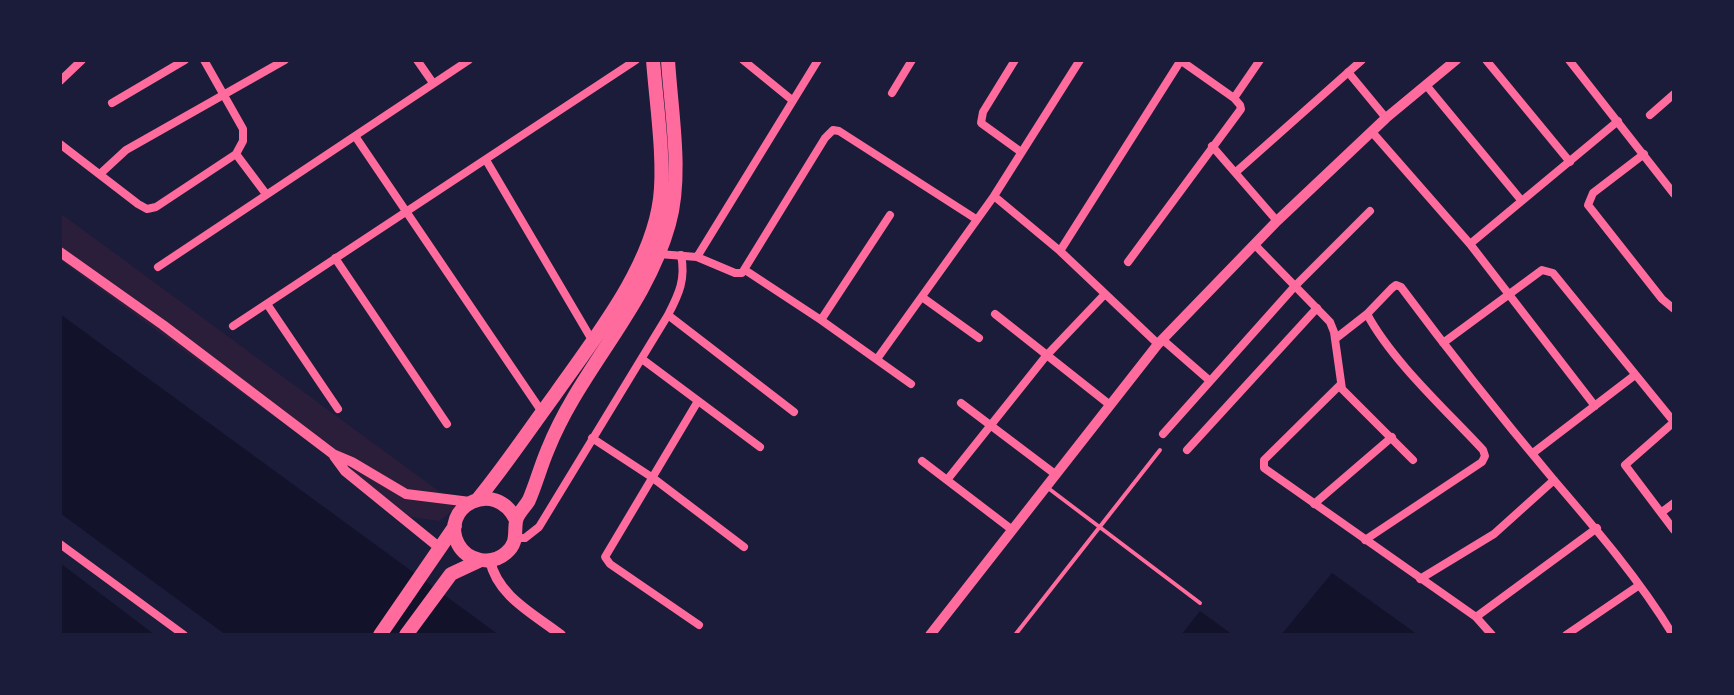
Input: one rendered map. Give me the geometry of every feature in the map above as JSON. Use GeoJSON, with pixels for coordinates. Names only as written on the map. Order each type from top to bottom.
{"type":"FeatureCollection","features":[{"type":"Feature","properties":{"kind":"highway"},"geometry":{"type":"LineString","coordinates":[[485,560],[464,552],[455,535],[457,517],[474,500],[542,412],[592,340],[638,266],[655,222],[660,200],[653,60]]}},
{"type":"Feature","properties":{"kind":"highway"},"geometry":{"type":"LineString","coordinates":[[516,520],[531,496],[555,432],[637,299],[659,254],[674,202],[668,60]]}},
{"type":"Feature","properties":{"kind":"highway"},"geometry":{"type":"LineString","coordinates":[[406,635],[451,574],[506,553],[516,538],[516,520],[512,511],[497,500],[474,500]]}},
{"type":"Feature","properties":{"kind":"highway"},"geometry":{"type":"LineString","coordinates":[[380,635],[455,526]]}},
{"type":"Feature","properties":{"kind":"street"},"geometry":{"type":"LineString","coordinates":[[61,79],[82,60]]}},
{"type":"Feature","properties":{"kind":"street"},"geometry":{"type":"LineString","coordinates":[[112,103],[185,60]]}},
{"type":"Feature","properties":{"kind":"street"},"geometry":{"type":"LineString","coordinates":[[60,144],[138,204],[151,209],[236,154],[244,135],[204,60]]}},
{"type":"Feature","properties":{"kind":"street"},"geometry":{"type":"LineString","coordinates":[[100,174],[126,150],[285,60]]}},
{"type":"Feature","properties":{"kind":"street"},"geometry":{"type":"LineString","coordinates":[[417,60],[433,83]]}},
{"type":"Feature","properties":{"kind":"street"},"geometry":{"type":"LineString","coordinates":[[158,267],[469,60]]}},
{"type":"Feature","properties":{"kind":"street"},"geometry":{"type":"LineString","coordinates":[[233,326],[636,60]]}},
{"type":"Feature","properties":{"kind":"street"},"geometry":{"type":"LineString","coordinates":[[743,60],[792,100]]}},
{"type":"Feature","properties":{"kind":"street"},"geometry":{"type":"LineString","coordinates":[[697,257],[818,60]]}},
{"type":"Feature","properties":{"kind":"street"},"geometry":{"type":"LineString","coordinates":[[892,93],[912,60]]}},
{"type":"Feature","properties":{"kind":"street"},"geometry":{"type":"LineString","coordinates":[[1015,60],[980,119],[983,126],[1021,152]]}},
{"type":"Feature","properties":{"kind":"street"},"geometry":{"type":"LineString","coordinates":[[877,359],[994,196],[1080,60]]}},
{"type":"Feature","properties":{"kind":"street"},"geometry":{"type":"LineString","coordinates":[[1060,251],[1181,60],[1234,98],[1241,107],[1128,262]]}},
{"type":"Feature","properties":{"kind":"street"},"geometry":{"type":"LineString","coordinates":[[1234,98],[1260,60]]}},
{"type":"Feature","properties":{"kind":"street"},"geometry":{"type":"LineString","coordinates":[[1236,172],[1362,60]]}},
{"type":"Feature","properties":{"kind":"street"},"geometry":{"type":"LineString","coordinates":[[930,635],[1160,342],[1277,221],[1386,118],[1456,60]]}},
{"type":"Feature","properties":{"kind":"street"},"geometry":{"type":"LineString","coordinates":[[1486,60],[1570,162]]}},
{"type":"Feature","properties":{"kind":"street"},"geometry":{"type":"LineString","coordinates":[[1569,60],[1674,194]]}},
{"type":"Feature","properties":{"kind":"street"},"geometry":{"type":"LineString","coordinates":[[1348,72],[1386,118]]}},
{"type":"Feature","properties":{"kind":"street"},"geometry":{"type":"LineString","coordinates":[[1426,85],[1521,200]]}},
{"type":"Feature","properties":{"kind":"street"},"geometry":{"type":"LineString","coordinates":[[1650,115],[1674,94]]}},
{"type":"Feature","properties":{"kind":"street"},"geometry":{"type":"LineString","coordinates":[[1470,244],[1618,121]]}},
{"type":"Feature","properties":{"kind":"street"},"geometry":{"type":"LineString","coordinates":[[659,254],[697,257],[735,273],[745,270],[825,138],[833,130],[976,219]]}},
{"type":"Feature","properties":{"kind":"street"},"geometry":{"type":"LineString","coordinates":[[1372,132],[1470,244],[1595,406]]}},
{"type":"Feature","properties":{"kind":"street"},"geometry":{"type":"LineString","coordinates":[[355,136],[542,412]]}},
{"type":"Feature","properties":{"kind":"street"},"geometry":{"type":"LineString","coordinates":[[1212,146],[1277,221]]}},
{"type":"Feature","properties":{"kind":"street"},"geometry":{"type":"LineString","coordinates":[[236,154],[266,194]]}},
{"type":"Feature","properties":{"kind":"street"},"geometry":{"type":"LineString","coordinates":[[1644,154],[1593,193],[1588,205],[1662,299],[1674,309]]}},
{"type":"Feature","properties":{"kind":"street"},"geometry":{"type":"LineString","coordinates":[[486,160],[592,340]]}},
{"type":"Feature","properties":{"kind":"street"},"geometry":{"type":"LineString","coordinates":[[994,196],[1060,251],[1104,295],[1210,381]]}},
{"type":"Feature","properties":{"kind":"street"},"geometry":{"type":"LineString","coordinates":[[1163,434],[1295,286],[1370,211]]}},
{"type":"Feature","properties":{"kind":"street"},"geometry":{"type":"LineString","coordinates":[[821,320],[890,215]]}},
{"type":"Feature","properties":{"kind":"street"},"geometry":{"type":"LineString","coordinates":[[1255,245],[1330,322],[1340,385],[1413,460]]}},
{"type":"Feature","properties":{"kind":"street"},"geometry":{"type":"LineString","coordinates":[[60,252],[163,325],[333,454],[406,494],[474,500]]}},
{"type":"Feature","properties":{"kind":"street"},"geometry":{"type":"LineString","coordinates":[[516,538],[525,538],[539,527],[668,315],[681,290],[684,268],[681,255]]}},
{"type":"Feature","properties":{"kind":"street"},"geometry":{"type":"LineString","coordinates":[[335,258],[447,424]]}},
{"type":"Feature","properties":{"kind":"street"},"geometry":{"type":"LineString","coordinates":[[745,270],[911,384]]}},
{"type":"Feature","properties":{"kind":"street"},"geometry":{"type":"LineString","coordinates":[[1443,343],[1542,270],[1550,271],[1674,422],[1625,465],[1674,530]]}},
{"type":"Feature","properties":{"kind":"street"},"geometry":{"type":"LineString","coordinates":[[1335,339],[1367,314],[1392,288],[1396,285],[1401,287],[1554,480],[1597,528],[1668,633]]}},
{"type":"Feature","properties":{"kind":"street"},"geometry":{"type":"LineString","coordinates":[[947,480],[1046,356],[1104,295]]}},
{"type":"Feature","properties":{"kind":"street"},"geometry":{"type":"LineString","coordinates":[[922,297],[979,338]]}},
{"type":"Feature","properties":{"kind":"street"},"geometry":{"type":"LineString","coordinates":[[267,304],[338,409]]}},
{"type":"Feature","properties":{"kind":"street"},"geometry":{"type":"LineString","coordinates":[[1187,450],[1317,308]]}},
{"type":"Feature","properties":{"kind":"street"},"geometry":{"type":"LineString","coordinates":[[995,314],[1110,405]]}},
{"type":"Feature","properties":{"kind":"street"},"geometry":{"type":"LineString","coordinates":[[1365,540],[1482,462],[1485,456],[1483,450],[1396,356],[1367,314]]}},
{"type":"Feature","properties":{"kind":"street"},"geometry":{"type":"LineString","coordinates":[[668,315],[794,412]]}},
{"type":"Feature","properties":{"kind":"street"},"geometry":{"type":"LineString","coordinates":[[642,359],[760,447]]}},
{"type":"Feature","properties":{"kind":"street"},"geometry":{"type":"LineString","coordinates":[[1533,453],[1635,375]]}},
{"type":"Feature","properties":{"kind":"street"},"geometry":{"type":"LineString","coordinates":[[1340,385],[1263,463],[1269,472],[1476,617],[1492,635]]}},
{"type":"Feature","properties":{"kind":"street"},"geometry":{"type":"LineString","coordinates":[[698,401],[606,552],[606,560],[699,625]]}},
{"type":"Feature","properties":{"kind":"street"},"geometry":{"type":"LineString","coordinates":[[961,403],[1055,474]]}},
{"type":"Feature","properties":{"kind":"street"},"geometry":{"type":"LineString","coordinates":[[1314,504],[1392,437]]}},
{"type":"Feature","properties":{"kind":"street"},"geometry":{"type":"LineString","coordinates":[[592,438],[653,478],[744,547]]}},
{"type":"Feature","properties":{"kind":"street"},"geometry":{"type":"LineString","coordinates":[[333,454],[345,471],[437,555]]}},
{"type":"Feature","properties":{"kind":"street"},"geometry":{"type":"LineString","coordinates":[[922,461],[1011,529]]}},
{"type":"Feature","properties":{"kind":"street"},"geometry":{"type":"LineString","coordinates":[[1420,579],[1494,534],[1554,480]]}},
{"type":"Feature","properties":{"kind":"street"},"geometry":{"type":"LineString","coordinates":[[1662,512],[1674,503]]}},
{"type":"Feature","properties":{"kind":"street"},"geometry":{"type":"LineString","coordinates":[[1476,617],[1597,528]]}},
{"type":"Feature","properties":{"kind":"street"},"geometry":{"type":"LineString","coordinates":[[60,544],[184,635]]}},
{"type":"Feature","properties":{"kind":"street"},"geometry":{"type":"LineString","coordinates":[[485,560],[505,592],[561,635]]}},
{"type":"Feature","properties":{"kind":"street"},"geometry":{"type":"LineString","coordinates":[[1566,635],[1638,586]]}},
{"type":"Feature","properties":{"kind":"lane"},"geometry":{"type":"LineString","coordinates":[[1015,635],[1160,450]]}},
{"type":"Feature","properties":{"kind":"lane"},"geometry":{"type":"LineString","coordinates":[[1046,486],[1200,603]]}},
{"type":"Feature","properties":{"kind":"shaded area"},"geometry":{"type":"Polygon","coordinates":[[[60,213],[459,506],[439,521],[411,517],[60,260],[60,213]]]}},
{"type":"Feature","properties":{"kind":"shaded area"},"geometry":{"type":"Polygon","coordinates":[[[60,314],[499,635],[226,635],[60,513],[60,314]]]}},
{"type":"Feature","properties":{"kind":"shaded area"},"geometry":{"type":"Polygon","coordinates":[[[60,563],[155,635],[60,635],[60,563]]]}},
{"type":"Feature","properties":{"kind":"shaded area"},"geometry":{"type":"Polygon","coordinates":[[[1332,573],[1418,635],[1281,635],[1332,573]]]}},
{"type":"Feature","properties":{"kind":"shaded area"},"geometry":{"type":"Polygon","coordinates":[[[1200,611],[1233,635],[1181,635],[1200,611]]]}}]}
